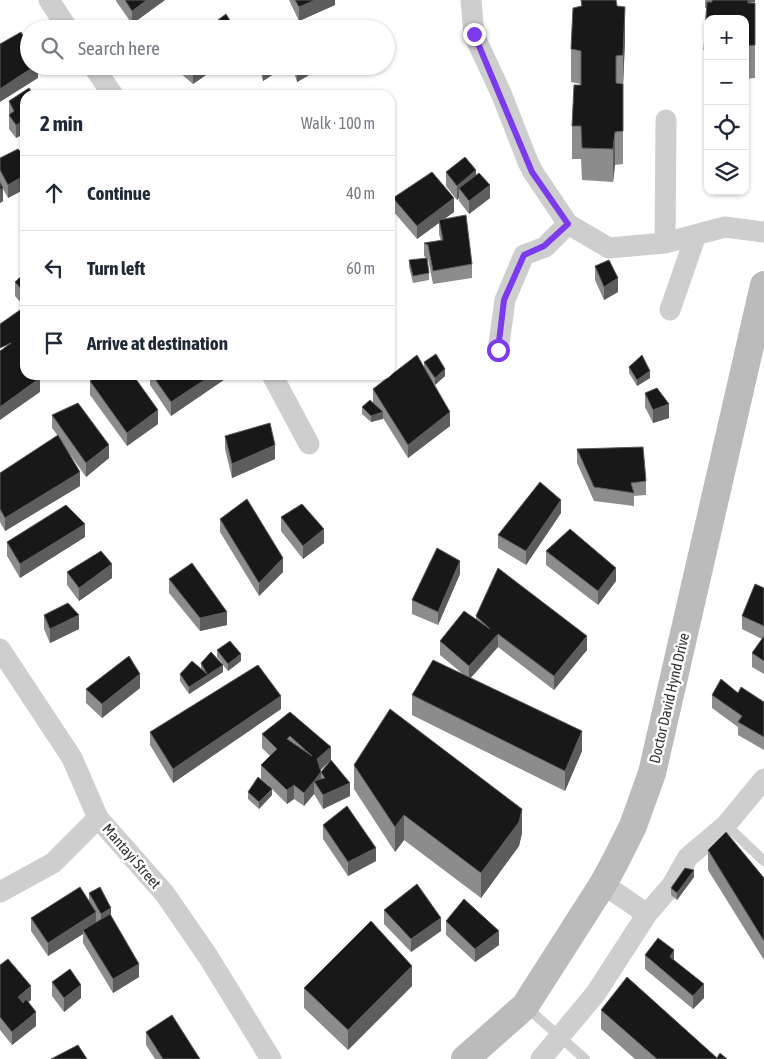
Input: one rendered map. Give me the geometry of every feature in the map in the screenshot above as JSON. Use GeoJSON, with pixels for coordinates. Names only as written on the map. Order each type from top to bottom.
{"type":"FeatureCollection","features":[{"type":"Feature","properties":{"kind":"main road","name":"Doctor David Hynd Drive"},"geometry":{"type":"LineString","coordinates":[[465,1059],[525,1006],[603,884],[633,826],[652,773],[764,285]]}},
{"type":"Feature","properties":{"kind":"street"},"geometry":{"type":"LineString","coordinates":[[49,0],[62,20]]}},
{"type":"Feature","properties":{"kind":"street"},"geometry":{"type":"LineString","coordinates":[[471,0],[474,34],[532,172],[568,224],[608,248],[665,243],[724,226],[764,232]]}},
{"type":"Feature","properties":{"kind":"street"},"geometry":{"type":"LineString","coordinates":[[99,75],[109,90]]}},
{"type":"Feature","properties":{"kind":"street"},"geometry":{"type":"LineString","coordinates":[[665,243],[666,120]]}},
{"type":"Feature","properties":{"kind":"street"},"geometry":{"type":"LineString","coordinates":[[498,350],[504,300],[524,255],[544,246],[568,224]]}},
{"type":"Feature","properties":{"kind":"street"},"geometry":{"type":"LineString","coordinates":[[670,310],[696,235]]}},
{"type":"Feature","properties":{"kind":"street"},"geometry":{"type":"LineString","coordinates":[[275,380],[309,444]]}},
{"type":"Feature","properties":{"kind":"street","name":"Mantayi Street"},"geometry":{"type":"LineString","coordinates":[[0,649],[72,758],[98,818],[165,894],[209,958],[271,1059]]}},
{"type":"Feature","properties":{"kind":"street"},"geometry":{"type":"LineString","coordinates":[[542,1059],[596,993],[646,914],[672,885],[688,857],[726,825],[764,780]]}},
{"type":"Feature","properties":{"kind":"street"},"geometry":{"type":"LineString","coordinates":[[0,892],[53,862],[98,818]]}},
{"type":"Feature","properties":{"kind":"street"},"geometry":{"type":"LineString","coordinates":[[603,884],[646,914]]}},
{"type":"Feature","properties":{"kind":"lane"},"geometry":{"type":"LineString","coordinates":[[726,825],[764,861]]}},
{"type":"Feature","properties":{"kind":"lane"},"geometry":{"type":"LineString","coordinates":[[525,1006],[585,1059]]}},
{"type":"Feature","properties":{"kind":"building"},"geometry":{"type":"Polygon","coordinates":[[[125,0],[147,0],[132,11],[125,0]]]}},
{"type":"Feature","properties":{"kind":"building"},"geometry":{"type":"Polygon","coordinates":[[[295,0],[315,0],[299,7],[295,0]]]}},
{"type":"Feature","properties":{"kind":"building"},"geometry":{"type":"Polygon","coordinates":[[[581,0],[616,0],[617,6],[625,7],[623,55],[616,56],[616,83],[623,84],[623,131],[615,132],[613,149],[582,148],[581,126],[572,126],[574,85],[581,85],[581,51],[571,49],[573,8],[582,6],[581,0]]]}},
{"type":"Feature","properties":{"kind":"building"},"geometry":{"type":"Polygon","coordinates":[[[712,0],[748,0],[748,3],[755,3],[755,45],[749,46],[749,15],[706,15],[707,2],[712,2],[712,0]]]}},
{"type":"Feature","properties":{"kind":"building"},"geometry":{"type":"Polygon","coordinates":[[[226,14],[230,20],[218,20],[226,14]]]}},
{"type":"Feature","properties":{"kind":"building"},"geometry":{"type":"Polygon","coordinates":[[[20,33],[21,75],[0,89],[0,44],[20,33]]]}},
{"type":"Feature","properties":{"kind":"building"},"geometry":{"type":"Polygon","coordinates":[[[20,94],[20,123],[16,125],[9,115],[14,111],[9,101],[20,94]]]}},
{"type":"Feature","properties":{"kind":"building"},"geometry":{"type":"Polygon","coordinates":[[[18,149],[20,151],[20,178],[8,185],[0,170],[0,158],[18,149]]]}},
{"type":"Feature","properties":{"kind":"building"},"geometry":{"type":"Polygon","coordinates":[[[465,157],[476,170],[457,186],[446,172],[465,157]]]}},
{"type":"Feature","properties":{"kind":"building"},"geometry":{"type":"Polygon","coordinates":[[[432,172],[454,198],[417,226],[395,200],[395,197],[432,172]]]}},
{"type":"Feature","properties":{"kind":"building"},"geometry":{"type":"Polygon","coordinates":[[[479,173],[490,185],[469,201],[459,188],[479,173]]]}},
{"type":"Feature","properties":{"kind":"building"},"geometry":{"type":"Polygon","coordinates":[[[466,215],[472,264],[433,271],[428,245],[424,243],[443,240],[439,220],[466,215]]]}},
{"type":"Feature","properties":{"kind":"building"},"geometry":{"type":"Polygon","coordinates":[[[427,258],[429,273],[413,276],[409,260],[427,258]]]}},
{"type":"Feature","properties":{"kind":"building"},"geometry":{"type":"Polygon","coordinates":[[[609,260],[618,278],[604,287],[595,266],[609,260]]]}},
{"type":"Feature","properties":{"kind":"building"},"geometry":{"type":"Polygon","coordinates":[[[20,278],[20,288],[15,282],[20,278]]]}},
{"type":"Feature","properties":{"kind":"building"},"geometry":{"type":"Polygon","coordinates":[[[20,310],[20,380],[37,380],[0,407],[0,351],[11,343],[0,348],[0,324],[20,310]]]}},
{"type":"Feature","properties":{"kind":"building"},"geometry":{"type":"Polygon","coordinates":[[[436,354],[445,369],[435,378],[424,362],[436,354]]]}},
{"type":"Feature","properties":{"kind":"building"},"geometry":{"type":"Polygon","coordinates":[[[417,355],[450,412],[408,445],[373,389],[385,380],[395,380],[395,372],[417,355]]]}},
{"type":"Feature","properties":{"kind":"building"},"geometry":{"type":"Polygon","coordinates":[[[642,355],[650,371],[637,380],[629,367],[642,355]]]}},
{"type":"Feature","properties":{"kind":"building"},"geometry":{"type":"Polygon","coordinates":[[[137,380],[158,410],[127,433],[90,381],[137,380]]]}},
{"type":"Feature","properties":{"kind":"building"},"geometry":{"type":"Polygon","coordinates":[[[156,380],[204,380],[171,402],[156,380]]]}},
{"type":"Feature","properties":{"kind":"building"},"geometry":{"type":"Polygon","coordinates":[[[657,388],[669,404],[653,410],[645,393],[657,388]]]}},
{"type":"Feature","properties":{"kind":"building"},"geometry":{"type":"Polygon","coordinates":[[[370,400],[383,412],[371,416],[362,407],[370,400]]]}},
{"type":"Feature","properties":{"kind":"building"},"geometry":{"type":"Polygon","coordinates":[[[78,403],[109,445],[86,463],[52,415],[78,403]]]}},
{"type":"Feature","properties":{"kind":"building"},"geometry":{"type":"Polygon","coordinates":[[[270,423],[275,445],[232,464],[225,436],[270,423]]]}},
{"type":"Feature","properties":{"kind":"building"},"geometry":{"type":"Polygon","coordinates":[[[58,435],[80,472],[5,518],[0,509],[0,473],[58,435]]]}},
{"type":"Feature","properties":{"kind":"building"},"geometry":{"type":"Polygon","coordinates":[[[643,447],[646,481],[631,483],[634,493],[594,487],[577,449],[643,447]]]}},
{"type":"Feature","properties":{"kind":"building"},"geometry":{"type":"Polygon","coordinates":[[[540,482],[561,500],[526,551],[498,535],[540,482]]]}},
{"type":"Feature","properties":{"kind":"building"},"geometry":{"type":"Polygon","coordinates":[[[247,499],[283,558],[259,583],[220,519],[247,499]]]}},
{"type":"Feature","properties":{"kind":"building"},"geometry":{"type":"Polygon","coordinates":[[[302,504],[324,529],[303,546],[281,517],[302,504]]]}},
{"type":"Feature","properties":{"kind":"building"},"geometry":{"type":"Polygon","coordinates":[[[66,505],[85,524],[20,564],[7,542],[66,505]]]}},
{"type":"Feature","properties":{"kind":"building"},"geometry":{"type":"Polygon","coordinates":[[[570,529],[616,568],[598,591],[546,551],[570,529]]]}},
{"type":"Feature","properties":{"kind":"building"},"geometry":{"type":"Polygon","coordinates":[[[437,548],[460,561],[438,612],[412,600],[437,548]]]}},
{"type":"Feature","properties":{"kind":"building"},"geometry":{"type":"Polygon","coordinates":[[[101,551],[112,564],[79,588],[67,572],[101,551]]]}},
{"type":"Feature","properties":{"kind":"building"},"geometry":{"type":"Polygon","coordinates":[[[192,563],[227,612],[200,618],[169,579],[192,563]]]}},
{"type":"Feature","properties":{"kind":"building"},"geometry":{"type":"Polygon","coordinates":[[[498,568],[587,636],[554,676],[498,634],[469,666],[440,641],[464,611],[490,629],[476,616],[498,568]]]}},
{"type":"Feature","properties":{"kind":"building"},"geometry":{"type":"Polygon","coordinates":[[[755,584],[764,588],[764,626],[742,616],[755,584]]]}},
{"type":"Feature","properties":{"kind":"building"},"geometry":{"type":"Polygon","coordinates":[[[68,603],[79,615],[50,629],[44,615],[68,603]]]}},
{"type":"Feature","properties":{"kind":"building"},"geometry":{"type":"Polygon","coordinates":[[[764,636],[764,661],[752,653],[764,636]]]}},
{"type":"Feature","properties":{"kind":"building"},"geometry":{"type":"Polygon","coordinates":[[[230,641],[241,654],[228,664],[217,650],[230,641]]]}},
{"type":"Feature","properties":{"kind":"building"},"geometry":{"type":"Polygon","coordinates":[[[211,652],[223,665],[189,687],[180,674],[192,661],[207,674],[201,663],[211,652]]]}},
{"type":"Feature","properties":{"kind":"building"},"geometry":{"type":"Polygon","coordinates":[[[129,656],[140,674],[102,704],[86,689],[129,656]]]}},
{"type":"Feature","properties":{"kind":"building"},"geometry":{"type":"Polygon","coordinates":[[[433,660],[582,731],[565,771],[412,695],[433,660]]]}},
{"type":"Feature","properties":{"kind":"building"},"geometry":{"type":"Polygon","coordinates":[[[258,665],[281,696],[173,769],[150,732],[258,665]]]}},
{"type":"Feature","properties":{"kind":"building"},"geometry":{"type":"Polygon","coordinates":[[[721,679],[738,693],[741,687],[764,702],[764,737],[738,722],[742,716],[712,695],[721,679]]]}},
{"type":"Feature","properties":{"kind":"building"},"geometry":{"type":"Polygon","coordinates":[[[390,709],[522,809],[519,822],[481,873],[404,815],[395,827],[354,765],[390,709]]]}},
{"type":"Feature","properties":{"kind":"building"},"geometry":{"type":"Polygon","coordinates":[[[290,712],[331,747],[317,759],[321,772],[304,793],[294,785],[287,790],[261,765],[277,749],[262,734],[290,712]],[[290,736],[287,739],[312,756],[290,736]]]}},
{"type":"Feature","properties":{"kind":"building"},"geometry":{"type":"Polygon","coordinates":[[[331,760],[350,783],[323,795],[314,781],[325,778],[321,772],[331,760]]]}},
{"type":"Feature","properties":{"kind":"building"},"geometry":{"type":"Polygon","coordinates":[[[258,777],[272,789],[259,802],[248,792],[258,777]]]}},
{"type":"Feature","properties":{"kind":"building"},"geometry":{"type":"Polygon","coordinates":[[[347,806],[376,848],[348,862],[323,825],[347,806]]]}},
{"type":"Feature","properties":{"kind":"building"},"geometry":{"type":"Polygon","coordinates":[[[726,832],[764,878],[764,941],[708,850],[726,832]]]}},
{"type":"Feature","properties":{"kind":"building"},"geometry":{"type":"Polygon","coordinates":[[[685,868],[694,870],[677,893],[671,888],[685,868]]]}},
{"type":"Feature","properties":{"kind":"building"},"geometry":{"type":"Polygon","coordinates":[[[417,884],[441,918],[411,939],[384,910],[417,884]]]}},
{"type":"Feature","properties":{"kind":"building"},"geometry":{"type":"Polygon","coordinates":[[[80,887],[96,912],[48,943],[31,918],[80,887]]]}},
{"type":"Feature","properties":{"kind":"building"},"geometry":{"type":"Polygon","coordinates":[[[100,887],[111,908],[101,914],[89,893],[100,887]]]}},
{"type":"Feature","properties":{"kind":"building"},"geometry":{"type":"Polygon","coordinates":[[[464,899],[499,931],[475,949],[446,921],[464,899]]]}},
{"type":"Feature","properties":{"kind":"building"},"geometry":{"type":"Polygon","coordinates":[[[110,914],[139,964],[113,979],[83,930],[110,914]]]}},
{"type":"Feature","properties":{"kind":"building"},"geometry":{"type":"Polygon","coordinates":[[[371,921],[412,966],[348,1030],[304,988],[371,921]]]}},
{"type":"Feature","properties":{"kind":"building"},"geometry":{"type":"Polygon","coordinates":[[[658,938],[674,950],[670,957],[704,984],[693,996],[645,955],[658,938]]]}},
{"type":"Feature","properties":{"kind":"building"},"geometry":{"type":"Polygon","coordinates":[[[8,959],[31,986],[18,997],[23,1003],[26,999],[36,1012],[12,1032],[0,1017],[0,965],[8,959]]]}},
{"type":"Feature","properties":{"kind":"building"},"geometry":{"type":"Polygon","coordinates":[[[70,969],[81,985],[64,998],[52,982],[70,969]]]}},
{"type":"Feature","properties":{"kind":"building"},"geometry":{"type":"Polygon","coordinates":[[[627,977],[717,1058],[720,1053],[727,1059],[657,1059],[601,1010],[627,977]]]}},
{"type":"Feature","properties":{"kind":"building"},"geometry":{"type":"Polygon","coordinates":[[[172,1015],[200,1059],[163,1059],[146,1032],[172,1015]]]}},
{"type":"Feature","properties":{"kind":"building"},"geometry":{"type":"Polygon","coordinates":[[[78,1045],[87,1059],[51,1059],[78,1045]]]}},
{"type":"Feature","properties":{"kind":"route"},"geometry":{"type":"LineString","coordinates":[[474,34],[532,172],[568,224],[544,246],[524,255],[504,300],[498,350]]}}]}
